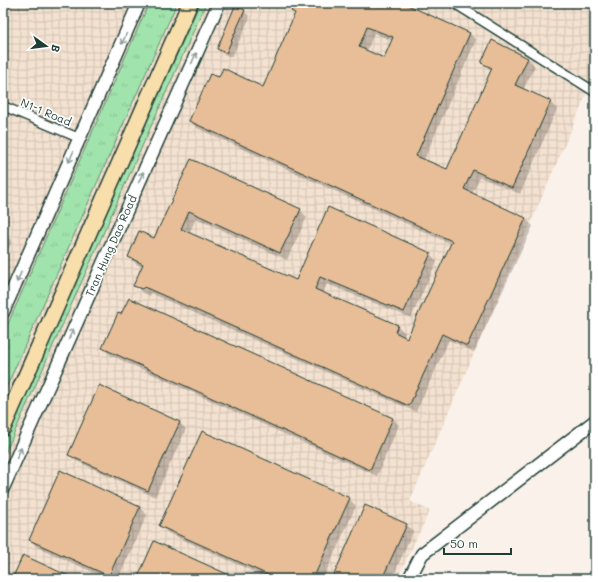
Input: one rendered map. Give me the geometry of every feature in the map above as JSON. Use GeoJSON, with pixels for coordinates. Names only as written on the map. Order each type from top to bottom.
{"type":"FeatureCollection","features":[{"type":"Feature","properties":{"kind":"highway"},"geometry":{"type":"LineString","coordinates":[[3,428],[190,3]]}},
{"type":"Feature","properties":{"kind":"main road"},"geometry":{"type":"LineString","coordinates":[[3,312],[140,3]]}},
{"type":"Feature","properties":{"kind":"main road","name":"Tran Hung Dao Road"},"geometry":{"type":"LineString","coordinates":[[3,488],[219,3]]}},
{"type":"Feature","properties":{"kind":"main road"},"geometry":{"type":"LineString","coordinates":[[409,579],[422,554],[595,421]]}},
{"type":"Feature","properties":{"kind":"street"},"geometry":{"type":"LineString","coordinates":[[454,3],[595,92]]}},
{"type":"Feature","properties":{"kind":"street","name":"N1-1 Road"},"geometry":{"type":"LineString","coordinates":[[3,106],[80,138]]}},
{"type":"Feature","properties":{"kind":"shaded area"},"geometry":{"type":"Polygon","coordinates":[[[3,3],[595,3],[595,75],[410,501],[430,511],[397,579],[3,579],[3,3]]]}},
{"type":"Feature","properties":{"kind":"green space"},"geometry":{"type":"Polygon","coordinates":[[[149,3],[177,3],[3,395],[3,335],[149,3]]]}},
{"type":"Feature","properties":{"kind":"green space"},"geometry":{"type":"Polygon","coordinates":[[[200,3],[206,3],[3,458],[3,443],[200,3]]]}},
{"type":"Feature","properties":{"kind":"building"},"geometry":{"type":"Polygon","coordinates":[[[295,3],[403,3],[470,33],[416,156],[447,169],[492,68],[481,63],[492,40],[528,58],[515,85],[551,101],[512,188],[473,170],[464,189],[526,218],[467,346],[442,334],[409,406],[144,287],[142,289],[133,286],[143,264],[128,257],[139,231],[154,238],[191,159],[301,209],[280,253],[189,211],[181,229],[296,280],[328,207],[431,253],[404,312],[320,277],[315,289],[398,325],[395,332],[407,338],[452,241],[189,121],[210,74],[219,77],[223,68],[263,87],[295,13],[291,11],[295,3]],[[367,27],[359,47],[384,58],[393,37],[367,27]]]}},
{"type":"Feature","properties":{"kind":"building"},"geometry":{"type":"Polygon","coordinates":[[[235,6],[245,10],[226,53],[217,49],[235,6]]]}},
{"type":"Feature","properties":{"kind":"building"},"geometry":{"type":"Polygon","coordinates":[[[129,298],[393,418],[370,470],[102,348],[118,313],[121,314],[129,298]]]}},
{"type":"Feature","properties":{"kind":"building"},"geometry":{"type":"Polygon","coordinates":[[[99,385],[180,422],[148,491],[68,455],[99,385]]]}},
{"type":"Feature","properties":{"kind":"building"},"geometry":{"type":"Polygon","coordinates":[[[202,431],[350,498],[313,579],[277,579],[159,526],[202,431]]]}},
{"type":"Feature","properties":{"kind":"building"},"geometry":{"type":"Polygon","coordinates":[[[60,470],[140,507],[109,576],[29,540],[60,470]]]}},
{"type":"Feature","properties":{"kind":"building"},"geometry":{"type":"Polygon","coordinates":[[[365,505],[407,524],[382,579],[332,579],[365,505]]]}},
{"type":"Feature","properties":{"kind":"building"},"geometry":{"type":"Polygon","coordinates":[[[154,541],[238,579],[137,579],[154,541]]]}},
{"type":"Feature","properties":{"kind":"building"},"geometry":{"type":"Polygon","coordinates":[[[23,555],[75,579],[12,579],[23,555]]]}}]}
